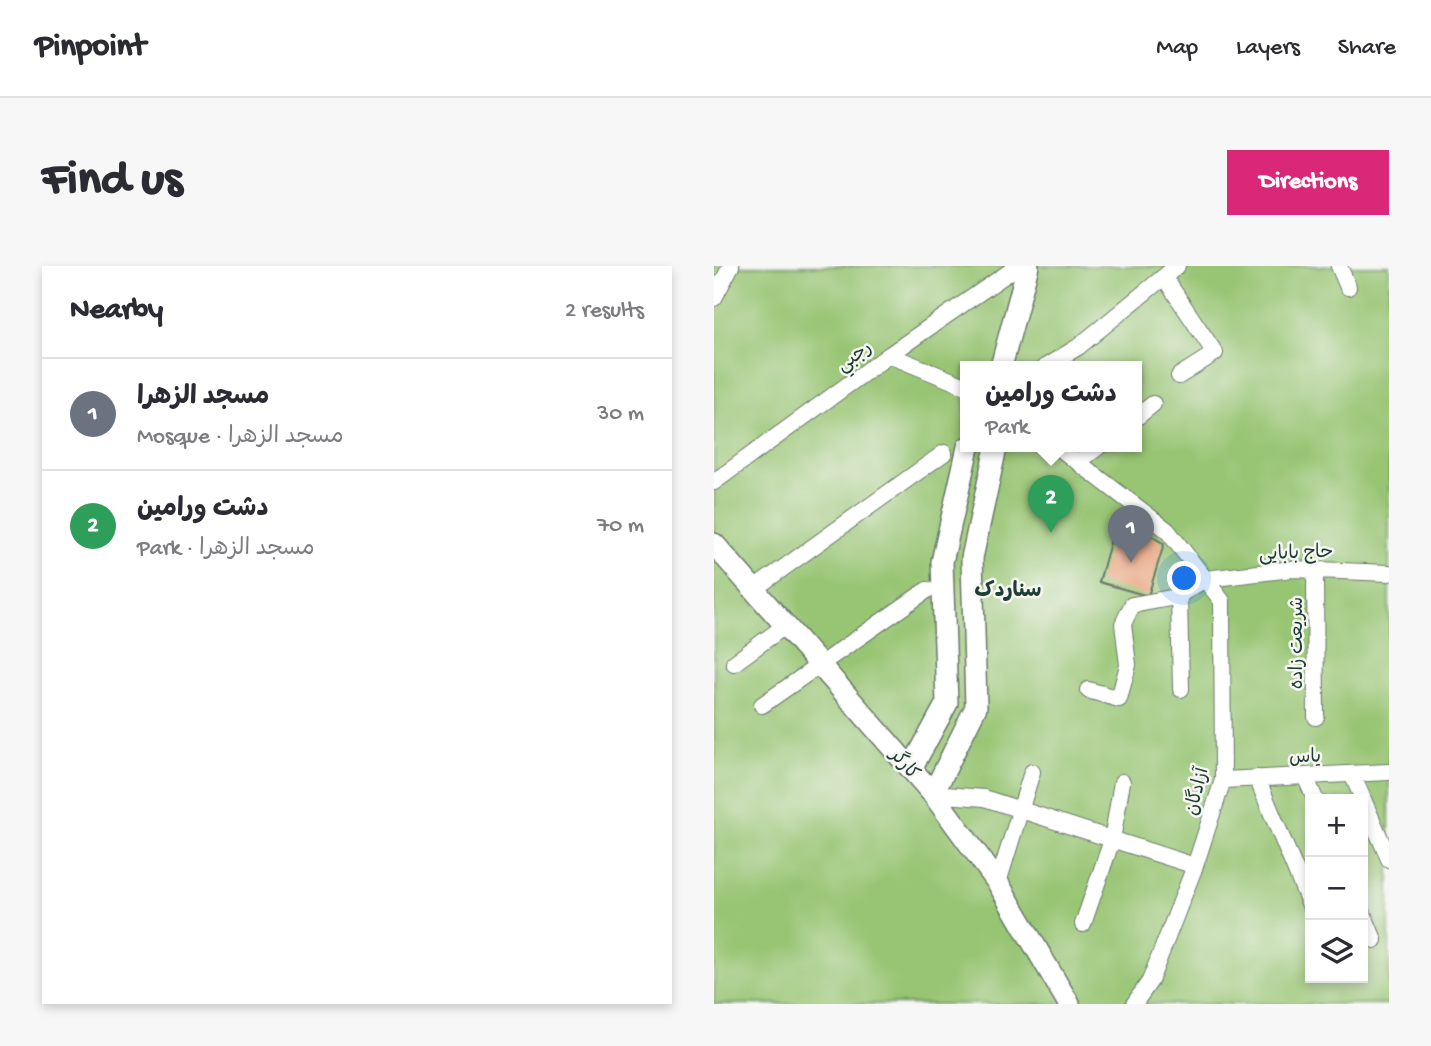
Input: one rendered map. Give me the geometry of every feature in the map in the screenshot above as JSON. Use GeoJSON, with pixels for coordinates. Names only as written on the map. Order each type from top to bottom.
{"type":"FeatureCollection","features":[{"type":"Feature","properties":{"kind":"main road"},"geometry":{"type":"LineString","coordinates":[[1003,361],[1028,266]]}},
{"type":"Feature","properties":{"kind":"main road"},"geometry":{"type":"LineString","coordinates":[[911,769],[947,703],[942,562],[967,452]]}},
{"type":"Feature","properties":{"kind":"main road"},"geometry":{"type":"LineString","coordinates":[[933,794],[976,707],[972,558],[995,452]]}},
{"type":"Feature","properties":{"kind":"main road","name":"کارگر"},"geometry":{"type":"LineString","coordinates":[[714,544],[933,794],[998,883],[1069,1004]]}},
{"type":"Feature","properties":{"kind":"street"},"geometry":{"type":"LineString","coordinates":[[714,298],[731,266]]}},
{"type":"Feature","properties":{"kind":"street","name":"رجبي"},"geometry":{"type":"LineString","coordinates":[[714,482],[889,355],[1018,266]]}},
{"type":"Feature","properties":{"kind":"street"},"geometry":{"type":"LineString","coordinates":[[1339,266],[1348,287]]}},
{"type":"Feature","properties":{"kind":"street"},"geometry":{"type":"LineString","coordinates":[[1055,361],[1078,347],[1171,271],[1215,354],[1179,376]]}},
{"type":"Feature","properties":{"kind":"street"},"geometry":{"type":"LineString","coordinates":[[889,355],[960,384]]}},
{"type":"Feature","properties":{"kind":"street"},"geometry":{"type":"LineString","coordinates":[[1142,413],[1153,404]]}},
{"type":"Feature","properties":{"kind":"street","name":"آزادگان"},"geometry":{"type":"LineString","coordinates":[[1065,452],[1167,530],[1222,601],[1223,780],[1195,866],[1150,981],[1134,1004]]}},
{"type":"Feature","properties":{"kind":"street"},"geometry":{"type":"LineString","coordinates":[[1078,462],[1091,452]]}},
{"type":"Feature","properties":{"kind":"street"},"geometry":{"type":"LineString","coordinates":[[754,589],[944,453]]}},
{"type":"Feature","properties":{"kind":"street","name":"حاج بابایی"},"geometry":{"type":"LineString","coordinates":[[1205,579],[1293,569],[1389,573]]}},
{"type":"Feature","properties":{"kind":"street","name":"شریعت زاده"},"geometry":{"type":"LineString","coordinates":[[1315,570],[1316,717]]}},
{"type":"Feature","properties":{"kind":"street"},"geometry":{"type":"LineString","coordinates":[[1088,690],[1119,699],[1128,665],[1123,624],[1132,605],[1179,596],[1205,579]]}},
{"type":"Feature","properties":{"kind":"street"},"geometry":{"type":"LineString","coordinates":[[762,705],[927,590]]}},
{"type":"Feature","properties":{"kind":"street"},"geometry":{"type":"LineString","coordinates":[[1179,596],[1181,689]]}},
{"type":"Feature","properties":{"kind":"street"},"geometry":{"type":"LineString","coordinates":[[734,663],[786,625]]}},
{"type":"Feature","properties":{"kind":"street"},"geometry":{"type":"LineString","coordinates":[[998,883],[1032,772]]}},
{"type":"Feature","properties":{"kind":"street","name":"یاس"},"geometry":{"type":"LineString","coordinates":[[1223,780],[1389,772]]}},
{"type":"Feature","properties":{"kind":"street"},"geometry":{"type":"LineString","coordinates":[[1352,774],[1389,859]]}},
{"type":"Feature","properties":{"kind":"street"},"geometry":{"type":"LineString","coordinates":[[1305,776],[1313,794]]}},
{"type":"Feature","properties":{"kind":"street"},"geometry":{"type":"LineString","coordinates":[[1256,778],[1305,893]]}},
{"type":"Feature","properties":{"kind":"street"},"geometry":{"type":"LineString","coordinates":[[1083,924],[1112,840],[1122,782]]}},
{"type":"Feature","properties":{"kind":"street"},"geometry":{"type":"LineString","coordinates":[[933,794],[984,798],[1195,866]]}},
{"type":"Feature","properties":{"kind":"street"},"geometry":{"type":"LineString","coordinates":[[1366,920],[1374,940]]}},
{"type":"Feature","properties":{"kind":"green space"},"geometry":{"type":"Polygon","coordinates":[[[714,266],[1389,266],[1389,1004],[714,1004],[714,266]]]}},
{"type":"Feature","properties":{"kind":"building"},"geometry":{"type":"Polygon","coordinates":[[[1118,514],[1164,544],[1148,596],[1099,582],[1118,514]]]}},
{"type":"Feature","properties":{"kind":"place","name":"دشت ورامین"},"geometry":{"type":"Point","coordinates":[1051,533]}},
{"type":"Feature","properties":{"kind":"place","name":"مسجد الزهرا"},"geometry":{"type":"Point","coordinates":[1131,563]}},
{"type":"Feature","properties":{"kind":"district","name":"سناردک"},"geometry":{"type":"Point","coordinates":[1008,589]}}]}
